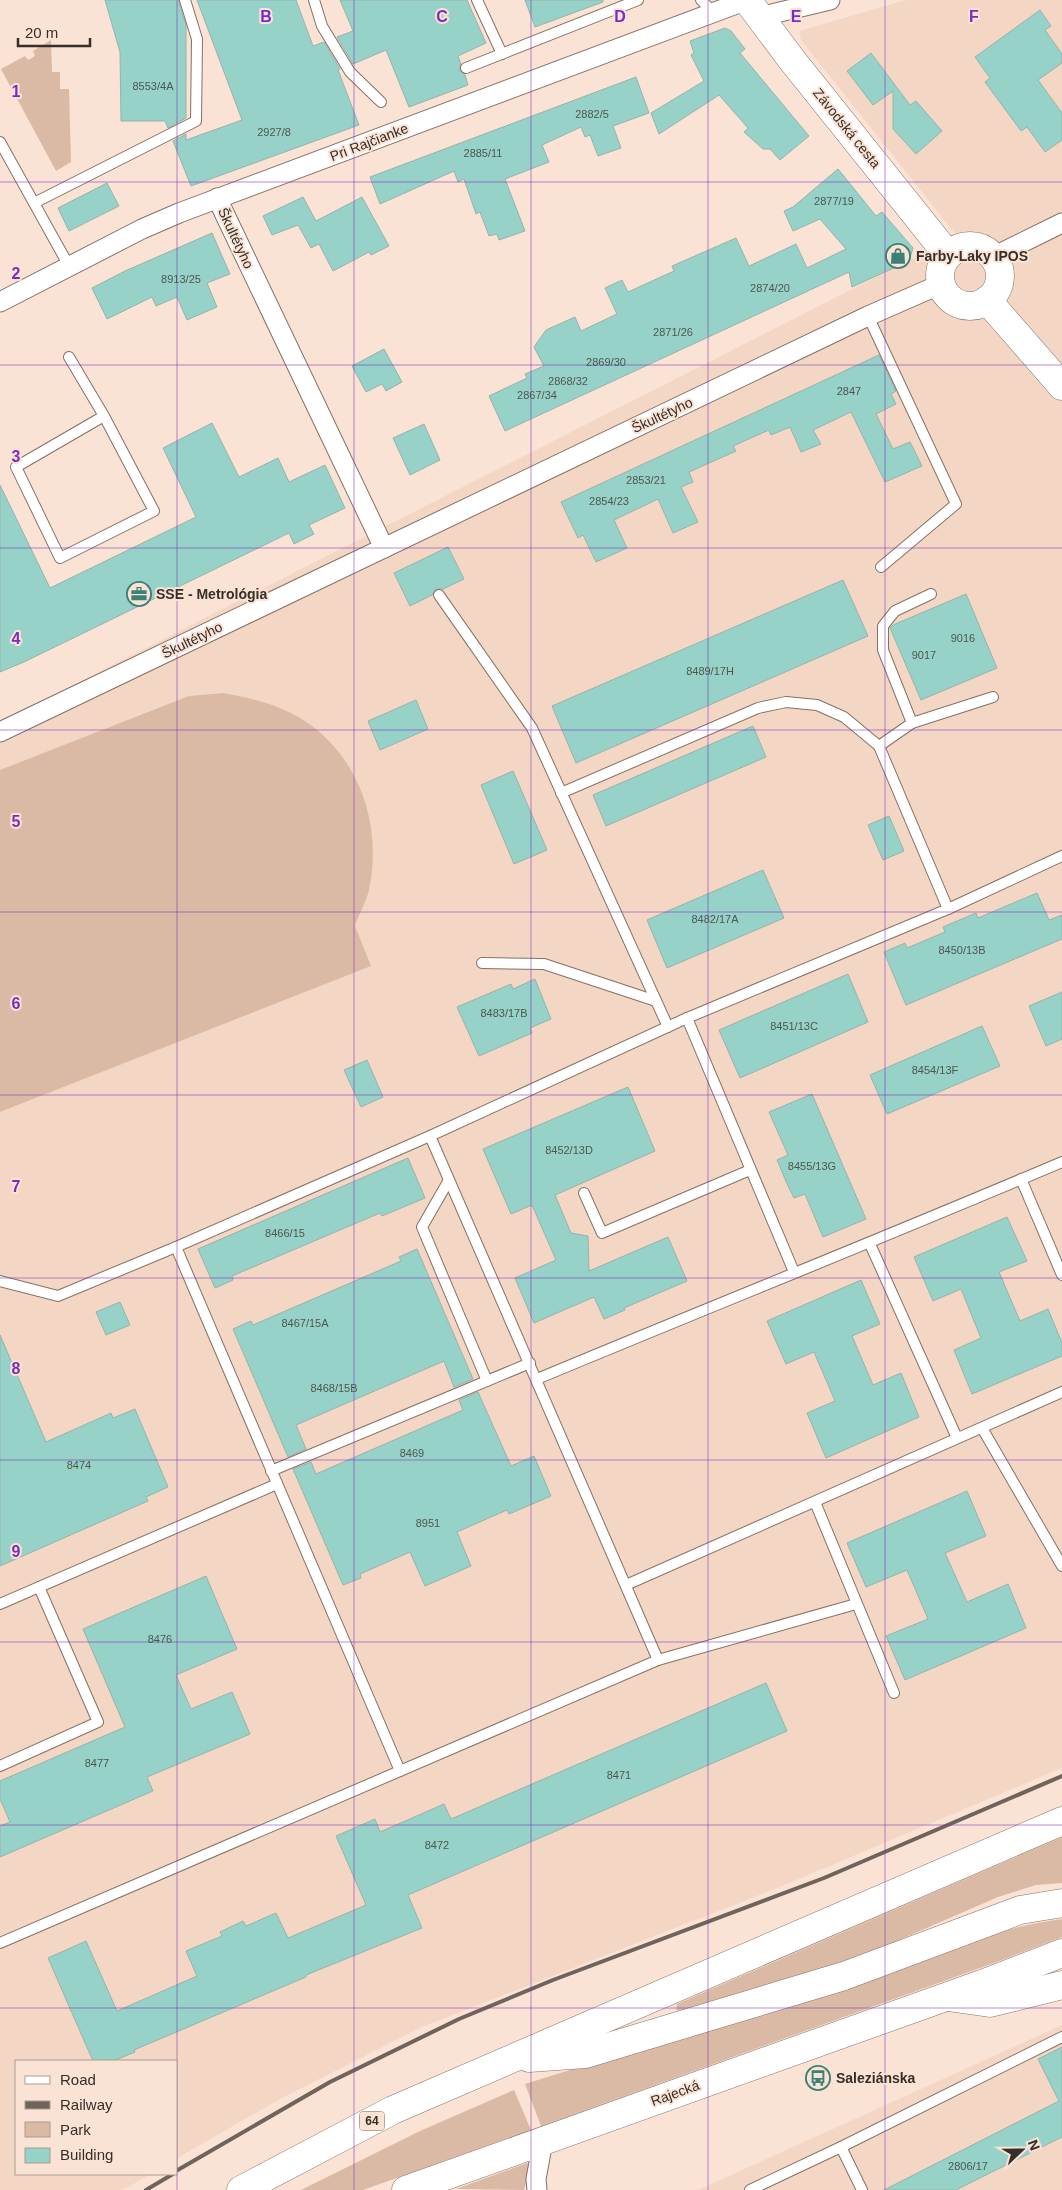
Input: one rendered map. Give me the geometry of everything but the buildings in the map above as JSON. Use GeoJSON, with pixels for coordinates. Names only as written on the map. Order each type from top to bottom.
{"type":"FeatureCollection","features":[{"type":"Feature","properties":{"kind":"main road","name":"Závodská cesta"},"geometry":{"type":"LineString","coordinates":[[751,6],[948,255]]}},
{"type":"Feature","properties":{"kind":"main road"},"geometry":{"type":"LineString","coordinates":[[971,246],[979,247],[993,257],[998,268],[1000,280],[995,291],[987,300],[969,306],[960,304],[945,293],[941,284],[940,274],[942,263],[948,255],[963,247],[971,246]]}},
{"type":"Feature","properties":{"kind":"main road"},"geometry":{"type":"LineString","coordinates":[[987,300],[1062,386]]}},
{"type":"Feature","properties":{"kind":"main road"},"geometry":{"type":"LineString","coordinates":[[508,2060],[1062,1820]]}},
{"type":"Feature","properties":{"kind":"main road"},"geometry":{"type":"LineString","coordinates":[[508,2060],[585,2054],[844,1976],[1020,1910],[1056,1903]]}},
{"type":"Feature","properties":{"kind":"main road","name":"Rajecká"},"geometry":{"type":"LineString","coordinates":[[417,2188],[1062,1953]]}},
{"type":"Feature","properties":{"kind":"main road"},"geometry":{"type":"LineString","coordinates":[[944,1997],[990,2003],[1062,1985]]}},
{"type":"Feature","properties":{"kind":"main road","name":"64"},"geometry":{"type":"LineString","coordinates":[[241,2190],[393,2110],[508,2060]]}},
{"type":"Feature","properties":{"kind":"street","name":"Pri Rajčianke"},"geometry":{"type":"LineString","coordinates":[[0,302],[142,229],[707,6],[751,6],[820,1]]}},
{"type":"Feature","properties":{"kind":"street","name":"Škultétyho"},"geometry":{"type":"LineString","coordinates":[[217,198],[384,548]]}},
{"type":"Feature","properties":{"kind":"street"},"geometry":{"type":"LineString","coordinates":[[993,257],[1062,223]]}},
{"type":"Feature","properties":{"kind":"street","name":"Škultétyho"},"geometry":{"type":"LineString","coordinates":[[0,732],[868,316],[941,284]]}},
{"type":"Feature","properties":{"kind":"street"},"geometry":{"type":"LineString","coordinates":[[538,2190],[536,2179],[543,2141]]}},
{"type":"Feature","properties":{"kind":"lane"},"geometry":{"type":"LineString","coordinates":[[34,203],[196,121],[197,39],[185,0]]}},
{"type":"Feature","properties":{"kind":"lane"},"geometry":{"type":"LineString","coordinates":[[314,0],[322,26],[350,72],[381,102]]}},
{"type":"Feature","properties":{"kind":"lane"},"geometry":{"type":"LineString","coordinates":[[477,0],[502,54]]}},
{"type":"Feature","properties":{"kind":"lane"},"geometry":{"type":"LineString","coordinates":[[466,68],[638,0]]}},
{"type":"Feature","properties":{"kind":"lane"},"geometry":{"type":"LineString","coordinates":[[0,142],[69,266]]}},
{"type":"Feature","properties":{"kind":"lane"},"geometry":{"type":"LineString","coordinates":[[868,316],[956,504],[881,567]]}},
{"type":"Feature","properties":{"kind":"lane"},"geometry":{"type":"LineString","coordinates":[[69,357],[104,416],[154,511],[60,558],[16,468],[104,416]]}},
{"type":"Feature","properties":{"kind":"lane"},"geometry":{"type":"LineString","coordinates":[[912,723],[883,650],[883,626],[895,611],[931,594]]}},
{"type":"Feature","properties":{"kind":"lane"},"geometry":{"type":"LineString","coordinates":[[439,595],[532,728],[668,1027]]}},
{"type":"Feature","properties":{"kind":"lane"},"geometry":{"type":"LineString","coordinates":[[879,746],[912,723],[993,697]]}},
{"type":"Feature","properties":{"kind":"lane"},"geometry":{"type":"LineString","coordinates":[[561,793],[758,708],[786,702],[818,705],[844,717],[879,746],[948,909]]}},
{"type":"Feature","properties":{"kind":"lane"},"geometry":{"type":"LineString","coordinates":[[0,1281],[58,1296],[176,1248],[430,1136],[687,1018],[948,909],[1062,856]]}},
{"type":"Feature","properties":{"kind":"lane"},"geometry":{"type":"LineString","coordinates":[[482,963],[544,964],[656,1001]]}},
{"type":"Feature","properties":{"kind":"lane"},"geometry":{"type":"LineString","coordinates":[[687,1018],[794,1272]]}},
{"type":"Feature","properties":{"kind":"lane"},"geometry":{"type":"LineString","coordinates":[[430,1136],[658,1660]]}},
{"type":"Feature","properties":{"kind":"lane"},"geometry":{"type":"LineString","coordinates":[[537,1379],[794,1272],[870,1244],[1062,1162]]}},
{"type":"Feature","properties":{"kind":"lane"},"geometry":{"type":"LineString","coordinates":[[584,1193],[602,1233],[750,1170]]}},
{"type":"Feature","properties":{"kind":"lane"},"geometry":{"type":"LineString","coordinates":[[1021,1179],[1062,1275]]}},
{"type":"Feature","properties":{"kind":"lane"},"geometry":{"type":"LineString","coordinates":[[449,1180],[422,1227],[487,1381]]}},
{"type":"Feature","properties":{"kind":"lane"},"geometry":{"type":"LineString","coordinates":[[870,1244],[958,1438]]}},
{"type":"Feature","properties":{"kind":"lane"},"geometry":{"type":"LineString","coordinates":[[176,1248],[400,1771]]}},
{"type":"Feature","properties":{"kind":"lane"},"geometry":{"type":"LineString","coordinates":[[271,1471],[530,1363]]}},
{"type":"Feature","properties":{"kind":"lane"},"geometry":{"type":"LineString","coordinates":[[626,1585],[1062,1392]]}},
{"type":"Feature","properties":{"kind":"lane"},"geometry":{"type":"LineString","coordinates":[[982,1428],[1062,1566]]}},
{"type":"Feature","properties":{"kind":"lane"},"geometry":{"type":"LineString","coordinates":[[0,1604],[277,1484]]}},
{"type":"Feature","properties":{"kind":"lane"},"geometry":{"type":"LineString","coordinates":[[815,1502],[894,1693]]}},
{"type":"Feature","properties":{"kind":"lane"},"geometry":{"type":"LineString","coordinates":[[0,1766],[98,1722],[39,1587]]}},
{"type":"Feature","properties":{"kind":"lane"},"geometry":{"type":"LineString","coordinates":[[0,1943],[658,1660],[856,1604]]}},
{"type":"Feature","properties":{"kind":"lane"},"geometry":{"type":"LineString","coordinates":[[750,2190],[1062,2037]]}},
{"type":"Feature","properties":{"kind":"lane"},"geometry":{"type":"LineString","coordinates":[[841,2147],[862,2190]]}},
{"type":"Feature","properties":{"kind":"shaded area"},"geometry":{"type":"Polygon","coordinates":[[[906,0],[1062,0],[1062,1768],[775,1889],[422,2027],[280,2099],[178,2158],[178,2060],[15,2060],[15,2175],[149,2175],[123,2190],[0,2190],[0,722],[957,236],[801,40],[799,31],[906,0]]]}},
{"type":"Feature","properties":{"kind":"shaded area"},"geometry":{"type":"Polygon","coordinates":[[[1062,2025],[1062,2190],[698,2190],[1062,2025]]]}},
{"type":"Feature","properties":{"kind":"green space"},"geometry":{"type":"Polygon","coordinates":[[[51,40],[52,72],[60,72],[60,89],[69,89],[71,162],[56,171],[1,69],[25,56],[28,60],[35,56],[33,51],[51,40]]]}},
{"type":"Feature","properties":{"kind":"green space"},"geometry":{"type":"Polygon","coordinates":[[[223,693],[256,700],[289,712],[312,726],[331,743],[347,764],[359,787],[368,811],[372,837],[373,864],[369,890],[355,926],[371,966],[0,1112],[0,770],[189,696],[223,693]]]}},
{"type":"Feature","properties":{"kind":"green space"},"geometry":{"type":"Polygon","coordinates":[[[1062,1837],[1062,1883],[1036,1885],[998,1897],[844,1964],[681,2011],[676,2010],[677,2004],[1062,1837]]]}},
{"type":"Feature","properties":{"kind":"green space"},"geometry":{"type":"Polygon","coordinates":[[[1062,1919],[1062,1937],[541,2126],[525,2084],[847,1987],[980,1938],[1007,1930],[1062,1919]]]}},
{"type":"Feature","properties":{"kind":"green space"},"geometry":{"type":"Polygon","coordinates":[[[514,2090],[531,2130],[363,2190],[301,2190],[420,2131],[514,2090]]]}},
{"type":"Feature","properties":{"kind":"green space"},"geometry":{"type":"Polygon","coordinates":[[[527,2163],[531,2165],[524,2190],[456,2189],[527,2163]]]}},
{"type":"Feature","properties":{"kind":"railway"},"geometry":{"type":"LineString","coordinates":[[178,2170],[330,2082],[459,2019],[553,1980],[824,1878],[1062,1776]]}},
{"type":"Feature","properties":{"kind":"railway"},"geometry":{"type":"LineString","coordinates":[[146,2190],[171,2175]]}},
{"type":"Feature","properties":{"kind":"place","name":"Farby-Laky IPOS"},"geometry":{"type":"Point","coordinates":[898,256]}},
{"type":"Feature","properties":{"kind":"place","name":"SSE - Metrológia"},"geometry":{"type":"Point","coordinates":[139,594]}},
{"type":"Feature","properties":{"kind":"place","name":"Saleziánska"},"geometry":{"type":"Point","coordinates":[818,2078]}}]}
